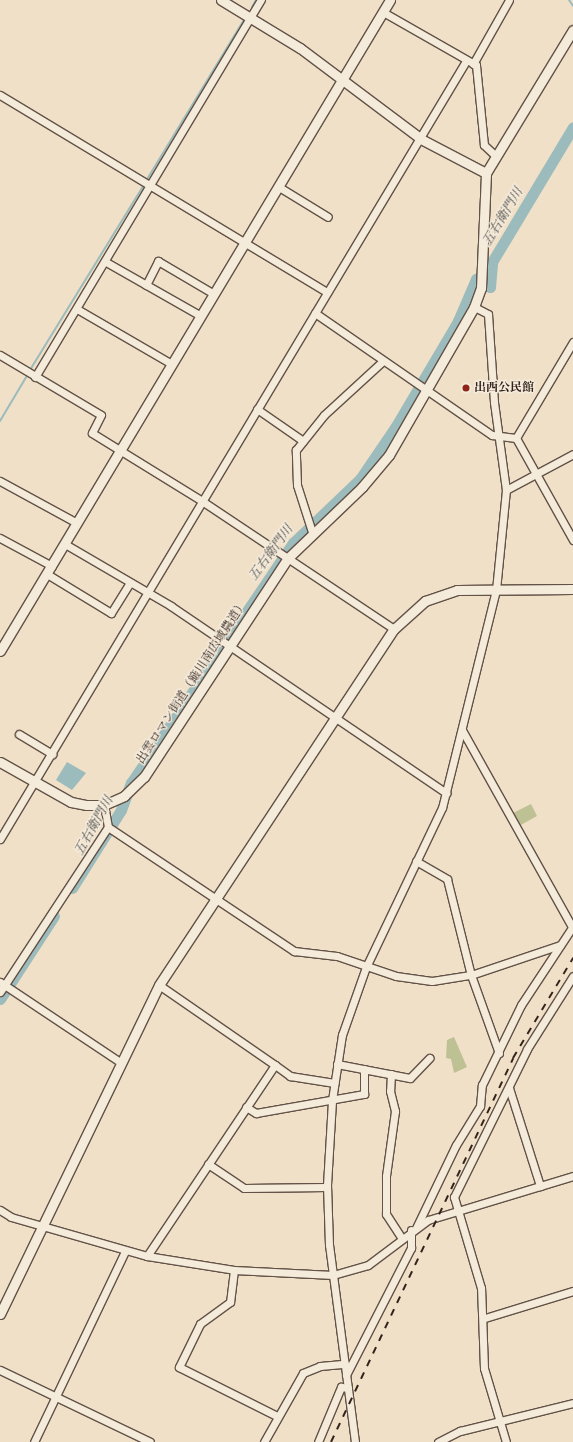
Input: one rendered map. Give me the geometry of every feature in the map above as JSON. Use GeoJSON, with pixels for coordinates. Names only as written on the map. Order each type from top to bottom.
{"type":"FeatureCollection","features":[{"type":"Feature","properties":{"kind":"street"},"geometry":{"type":"LineString","coordinates":[[221,0],[345,80],[420,139],[486,173]]}},
{"type":"Feature","properties":{"kind":"street"},"geometry":{"type":"LineString","coordinates":[[35,377],[151,188],[261,0]]}},
{"type":"Feature","properties":{"kind":"street"},"geometry":{"type":"LineString","coordinates":[[0,651],[278,187],[345,80],[390,0]]}},
{"type":"Feature","properties":{"kind":"street"},"geometry":{"type":"LineString","coordinates":[[0,840],[327,292],[420,139],[509,0]]}},
{"type":"Feature","properties":{"kind":"street"},"geometry":{"type":"LineString","coordinates":[[383,12],[470,63],[482,112],[484,145],[496,156]]}},
{"type":"Feature","properties":{"kind":"street","name":"出雲ロマン街道（簸川南広域農道）"},"geometry":{"type":"LineString","coordinates":[[0,762],[71,802],[104,804],[124,796],[144,777],[288,558],[312,532],[377,471],[474,307],[484,270],[486,173],[573,30]]}},
{"type":"Feature","properties":{"kind":"street"},"geometry":{"type":"LineString","coordinates":[[0,96],[151,188],[327,292]]}},
{"type":"Feature","properties":{"kind":"street"},"geometry":{"type":"LineString","coordinates":[[278,187],[328,217]]}},
{"type":"Feature","properties":{"kind":"street"},"geometry":{"type":"LineString","coordinates":[[146,285],[158,261],[214,294]]}},
{"type":"Feature","properties":{"kind":"street"},"geometry":{"type":"LineString","coordinates":[[106,262],[201,316]]}},
{"type":"Feature","properties":{"kind":"street"},"geometry":{"type":"LineString","coordinates":[[355,1442],[333,1275],[327,1187],[332,1100],[342,1035],[366,968],[446,793],[496,590],[506,490],[499,438],[488,314],[474,307]]}},
{"type":"Feature","properties":{"kind":"street"},"geometry":{"type":"LineString","coordinates":[[77,309],[172,364]]}},
{"type":"Feature","properties":{"kind":"street"},"geometry":{"type":"LineString","coordinates":[[315,313],[425,392],[499,438],[516,438]]}},
{"type":"Feature","properties":{"kind":"street"},"geometry":{"type":"LineString","coordinates":[[516,438],[573,342]]}},
{"type":"Feature","properties":{"kind":"street"},"geometry":{"type":"LineString","coordinates":[[0,355],[101,415],[92,432],[202,501],[394,629]]}},
{"type":"Feature","properties":{"kind":"street"},"geometry":{"type":"LineString","coordinates":[[312,532],[295,470],[296,450],[324,415],[383,361]]}},
{"type":"Feature","properties":{"kind":"street"},"geometry":{"type":"LineString","coordinates":[[257,409],[304,441]]}},
{"type":"Feature","properties":{"kind":"street"},"geometry":{"type":"LineString","coordinates":[[516,438],[573,540]]}},
{"type":"Feature","properties":{"kind":"street"},"geometry":{"type":"LineString","coordinates":[[506,490],[573,454]]}},
{"type":"Feature","properties":{"kind":"street"},"geometry":{"type":"LineString","coordinates":[[0,481],[77,523]]}},
{"type":"Feature","properties":{"kind":"street"},"geometry":{"type":"LineString","coordinates":[[0,538],[111,613],[130,583]]}},
{"type":"Feature","properties":{"kind":"street"},"geometry":{"type":"LineString","coordinates":[[65,544],[147,592],[446,793]]}},
{"type":"Feature","properties":{"kind":"street"},"geometry":{"type":"LineString","coordinates":[[0,1314],[120,1062],[159,985],[394,629],[416,607],[440,594],[457,590],[573,589]]}},
{"type":"Feature","properties":{"kind":"street"},"geometry":{"type":"LineString","coordinates":[[346,1375],[411,1248],[413,1229],[456,1145],[480,1106],[482,1085],[499,1053],[521,1004],[573,927],[462,730]]}},
{"type":"Feature","properties":{"kind":"street"},"geometry":{"type":"LineString","coordinates":[[19,734],[52,754]]}},
{"type":"Feature","properties":{"kind":"street"},"geometry":{"type":"LineString","coordinates":[[0,992],[2,984],[108,827],[104,804]]}},
{"type":"Feature","properties":{"kind":"street"},"geometry":{"type":"LineString","coordinates":[[108,827],[294,951],[337,956],[366,968],[432,981],[471,975],[560,945]]}},
{"type":"Feature","properties":{"kind":"street"},"geometry":{"type":"LineString","coordinates":[[416,861],[447,879],[471,975],[499,1053]]}},
{"type":"Feature","properties":{"kind":"street"},"geometry":{"type":"LineString","coordinates":[[565,937],[573,938]]}},
{"type":"Feature","properties":{"kind":"street"},"geometry":{"type":"LineString","coordinates":[[506,1442],[484,1368],[485,1318],[481,1288],[457,1212],[454,1197],[527,1049],[573,976]]}},
{"type":"Feature","properties":{"kind":"street"},"geometry":{"type":"LineString","coordinates":[[2,984],[120,1062]]}},
{"type":"Feature","properties":{"kind":"street"},"geometry":{"type":"LineString","coordinates":[[159,985],[290,1076],[334,1083]]}},
{"type":"Feature","properties":{"kind":"street"},"geometry":{"type":"LineString","coordinates":[[337,1064],[410,1078],[429,1058]]}},
{"type":"Feature","properties":{"kind":"street"},"geometry":{"type":"LineString","coordinates":[[148,1256],[275,1065]]}},
{"type":"Feature","properties":{"kind":"street"},"geometry":{"type":"LineString","coordinates":[[246,1107],[256,1113],[364,1094],[364,1069]]}},
{"type":"Feature","properties":{"kind":"street"},"geometry":{"type":"LineString","coordinates":[[392,1074],[390,1091],[395,1111],[386,1176],[386,1214],[401,1237]]}},
{"type":"Feature","properties":{"kind":"street"},"geometry":{"type":"LineString","coordinates":[[509,1088],[540,1186]]}},
{"type":"Feature","properties":{"kind":"street"},"geometry":{"type":"LineString","coordinates":[[208,1164],[244,1188],[327,1187]]}},
{"type":"Feature","properties":{"kind":"street"},"geometry":{"type":"LineString","coordinates":[[0,1210],[41,1226],[125,1251],[148,1256],[234,1270],[333,1275],[368,1265],[401,1237],[413,1229],[457,1212],[573,1176]]}},
{"type":"Feature","properties":{"kind":"street"},"geometry":{"type":"LineString","coordinates":[[34,1442],[125,1251]]}},
{"type":"Feature","properties":{"kind":"street"},"geometry":{"type":"LineString","coordinates":[[234,1270],[230,1302],[200,1324],[179,1367],[277,1416]]}},
{"type":"Feature","properties":{"kind":"street"},"geometry":{"type":"LineString","coordinates":[[485,1318],[573,1291]]}},
{"type":"Feature","properties":{"kind":"street"},"geometry":{"type":"LineString","coordinates":[[264,1442],[277,1416],[304,1373],[320,1366],[345,1364]]}},
{"type":"Feature","properties":{"kind":"street"},"geometry":{"type":"LineString","coordinates":[[0,1370],[150,1442]]}},
{"type":"Feature","properties":{"kind":"street"},"geometry":{"type":"LineString","coordinates":[[318,1442],[341,1387],[348,1388]]}},
{"type":"Feature","properties":{"kind":"street"},"geometry":{"type":"LineString","coordinates":[[438,1442],[460,1431],[500,1423],[573,1404]]}},
{"type":"Feature","properties":{"kind":"green space"},"geometry":{"type":"Polygon","coordinates":[[[531,804],[537,816],[519,826],[511,814],[531,804]]]}},
{"type":"Feature","properties":{"kind":"green space"},"geometry":{"type":"Polygon","coordinates":[[[454,1037],[467,1067],[454,1073],[451,1059],[446,1058],[447,1040],[454,1037]]]}},
{"type":"Feature","properties":{"kind":"water"},"geometry":{"type":"Polygon","coordinates":[[[67,762],[86,773],[72,790],[56,780],[67,762]]]}},
{"type":"Feature","properties":{"kind":"waterway"},"geometry":{"type":"LineString","coordinates":[[252,7],[256,0]]}},
{"type":"Feature","properties":{"kind":"waterway"},"geometry":{"type":"LineString","coordinates":[[569,0],[573,6]]}},
{"type":"Feature","properties":{"kind":"waterway"},"geometry":{"type":"LineString","coordinates":[[146,181],[244,20]]}},
{"type":"Feature","properties":{"kind":"waterway","name":"五右衛門川"},"geometry":{"type":"LineString","coordinates":[[72,888],[121,810],[131,783],[293,543],[360,479],[396,426],[458,321],[476,279],[490,287],[492,262],[573,127]]}},
{"type":"Feature","properties":{"kind":"waterway"},"geometry":{"type":"LineString","coordinates":[[30,370],[144,185]]}},
{"type":"Feature","properties":{"kind":"waterway"},"geometry":{"type":"LineString","coordinates":[[0,421],[28,374]]}},
{"type":"Feature","properties":{"kind":"waterway","name":"五右衛門川"},"geometry":{"type":"LineString","coordinates":[[0,999],[54,916]]}},
{"type":"Feature","properties":{"kind":"railway"},"geometry":{"type":"LineString","coordinates":[[331,1442],[513,1058],[573,958]]}},
{"type":"Feature","properties":{"kind":"place","name":"出西公民館"},"geometry":{"type":"Point","coordinates":[466,388]}}]}
